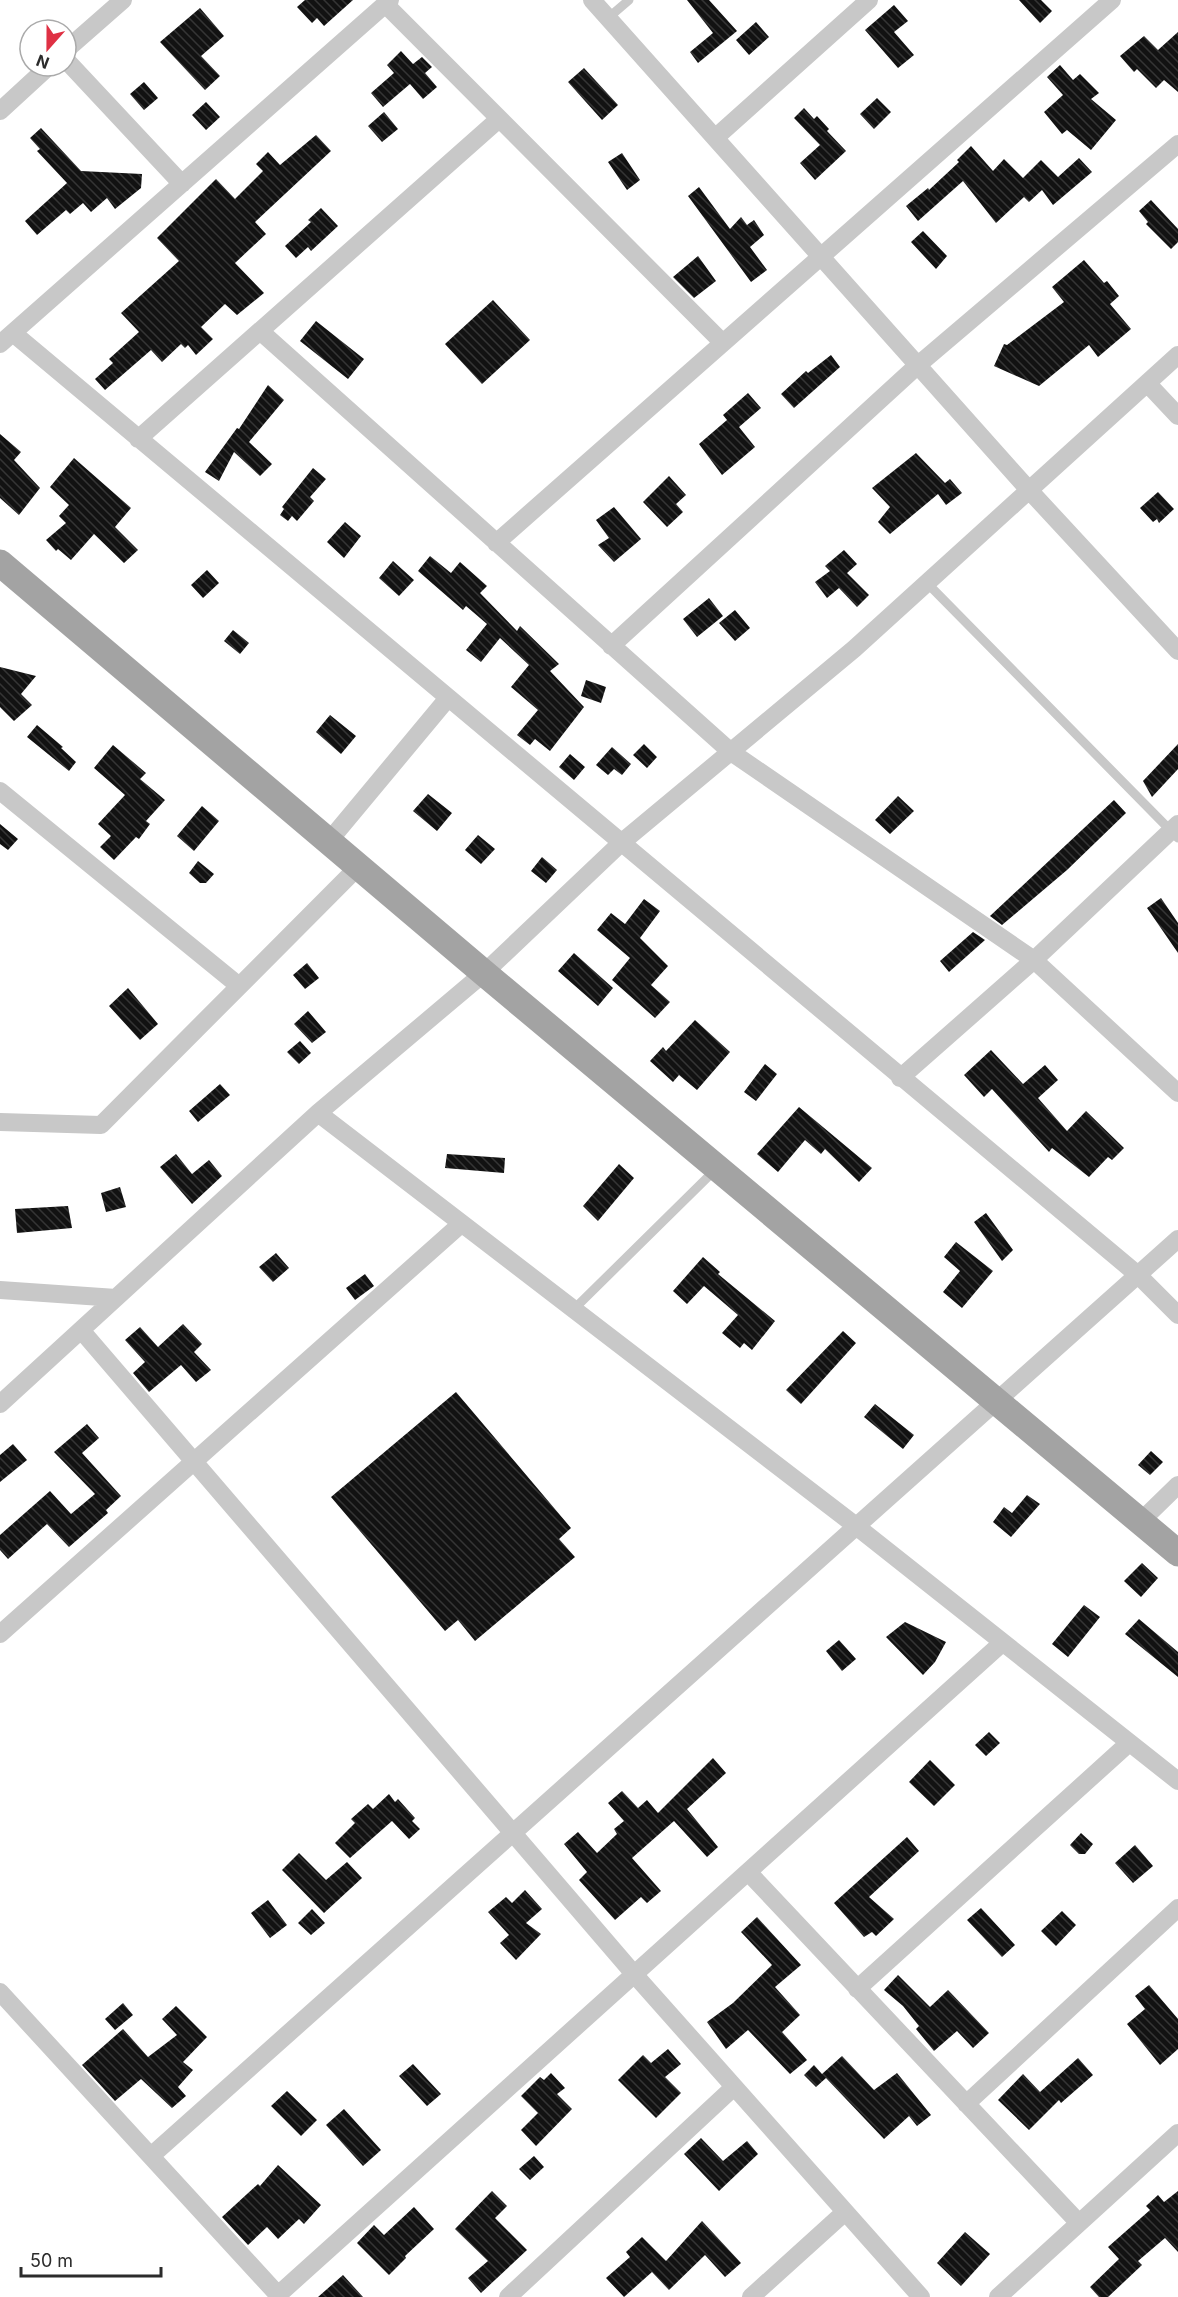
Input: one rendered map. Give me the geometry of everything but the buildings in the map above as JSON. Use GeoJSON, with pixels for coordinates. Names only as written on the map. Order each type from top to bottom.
{"type":"FeatureCollection","features":[{"type":"Feature","properties":{"kind":"main road"},"geometry":{"type":"LineString","coordinates":[[0,563],[484,973],[1178,1553]]}},
{"type":"Feature","properties":{"kind":"street"},"geometry":{"type":"LineString","coordinates":[[78,39],[123,0]]}},
{"type":"Feature","properties":{"kind":"street"},"geometry":{"type":"LineString","coordinates":[[592,0],[1029,490],[1178,651]]}},
{"type":"Feature","properties":{"kind":"street"},"geometry":{"type":"LineString","coordinates":[[715,138],[869,0]]}},
{"type":"Feature","properties":{"kind":"street"},"geometry":{"type":"LineString","coordinates":[[496,543],[1112,0]]}},
{"type":"Feature","properties":{"kind":"street"},"geometry":{"type":"LineString","coordinates":[[723,343],[499,119],[388,2],[6,339],[138,439],[1138,1275],[1178,1315]]}},
{"type":"Feature","properties":{"kind":"street"},"geometry":{"type":"LineString","coordinates":[[78,73],[182,184]]}},
{"type":"Feature","properties":{"kind":"street"},"geometry":{"type":"LineString","coordinates":[[0,111],[36,78]]}},
{"type":"Feature","properties":{"kind":"street"},"geometry":{"type":"LineString","coordinates":[[138,439],[499,119]]}},
{"type":"Feature","properties":{"kind":"street"},"geometry":{"type":"LineString","coordinates":[[611,646],[918,365],[1178,144]]}},
{"type":"Feature","properties":{"kind":"street"},"geometry":{"type":"LineString","coordinates":[[260,331],[731,752],[1034,960],[1178,1093]]}},
{"type":"Feature","properties":{"kind":"street"},"geometry":{"type":"LineString","coordinates":[[0,1404],[318,1113],[484,973],[621,843],[854,649],[1178,355]]}},
{"type":"Feature","properties":{"kind":"street"},"geometry":{"type":"LineString","coordinates":[[1147,382],[1178,416]]}},
{"type":"Feature","properties":{"kind":"street"},"geometry":{"type":"LineString","coordinates":[[329,842],[448,698]]}},
{"type":"Feature","properties":{"kind":"street"},"geometry":{"type":"LineString","coordinates":[[0,791],[238,985]]}},
{"type":"Feature","properties":{"kind":"street"},"geometry":{"type":"LineString","coordinates":[[900,1078],[1176,831]]}},
{"type":"Feature","properties":{"kind":"street"},"geometry":{"type":"LineString","coordinates":[[0,1122],[101,1125],[359,866]]}},
{"type":"Feature","properties":{"kind":"street"},"geometry":{"type":"LineString","coordinates":[[318,1113],[856,1526],[1178,1782]]}},
{"type":"Feature","properties":{"kind":"street"},"geometry":{"type":"LineString","coordinates":[[0,1634],[461,1224]]}},
{"type":"Feature","properties":{"kind":"street"},"geometry":{"type":"LineString","coordinates":[[151,2156],[1178,1239]]}},
{"type":"Feature","properties":{"kind":"street"},"geometry":{"type":"LineString","coordinates":[[0,1290],[116,1298]]}},
{"type":"Feature","properties":{"kind":"street"},"geometry":{"type":"LineString","coordinates":[[81,1330],[634,1974],[921,2297]]}},
{"type":"Feature","properties":{"kind":"street"},"geometry":{"type":"LineString","coordinates":[[1141,1521],[1178,1485]]}},
{"type":"Feature","properties":{"kind":"street"},"geometry":{"type":"LineString","coordinates":[[0,1992],[279,2296],[1002,1643]]}},
{"type":"Feature","properties":{"kind":"street"},"geometry":{"type":"LineString","coordinates":[[857,1989],[1129,1743]]}},
{"type":"Feature","properties":{"kind":"street"},"geometry":{"type":"LineString","coordinates":[[748,1872],[1079,2223]]}},
{"type":"Feature","properties":{"kind":"street"},"geometry":{"type":"LineString","coordinates":[[966,2104],[1178,1908]]}},
{"type":"Feature","properties":{"kind":"street"},"geometry":{"type":"LineString","coordinates":[[508,2297],[734,2087]]}},
{"type":"Feature","properties":{"kind":"street"},"geometry":{"type":"LineString","coordinates":[[998,2297],[1178,2133]]}},
{"type":"Feature","properties":{"kind":"street"},"geometry":{"type":"LineString","coordinates":[[751,2297],[845,2212]]}},
{"type":"Feature","properties":{"kind":"lane"},"geometry":{"type":"LineString","coordinates":[[608,18],[629,0]]}},
{"type":"Feature","properties":{"kind":"lane"},"geometry":{"type":"LineString","coordinates":[[927,583],[1176,831]]}},
{"type":"Feature","properties":{"kind":"lane"},"geometry":{"type":"LineString","coordinates":[[574,1310],[717,1168]]}}]}
